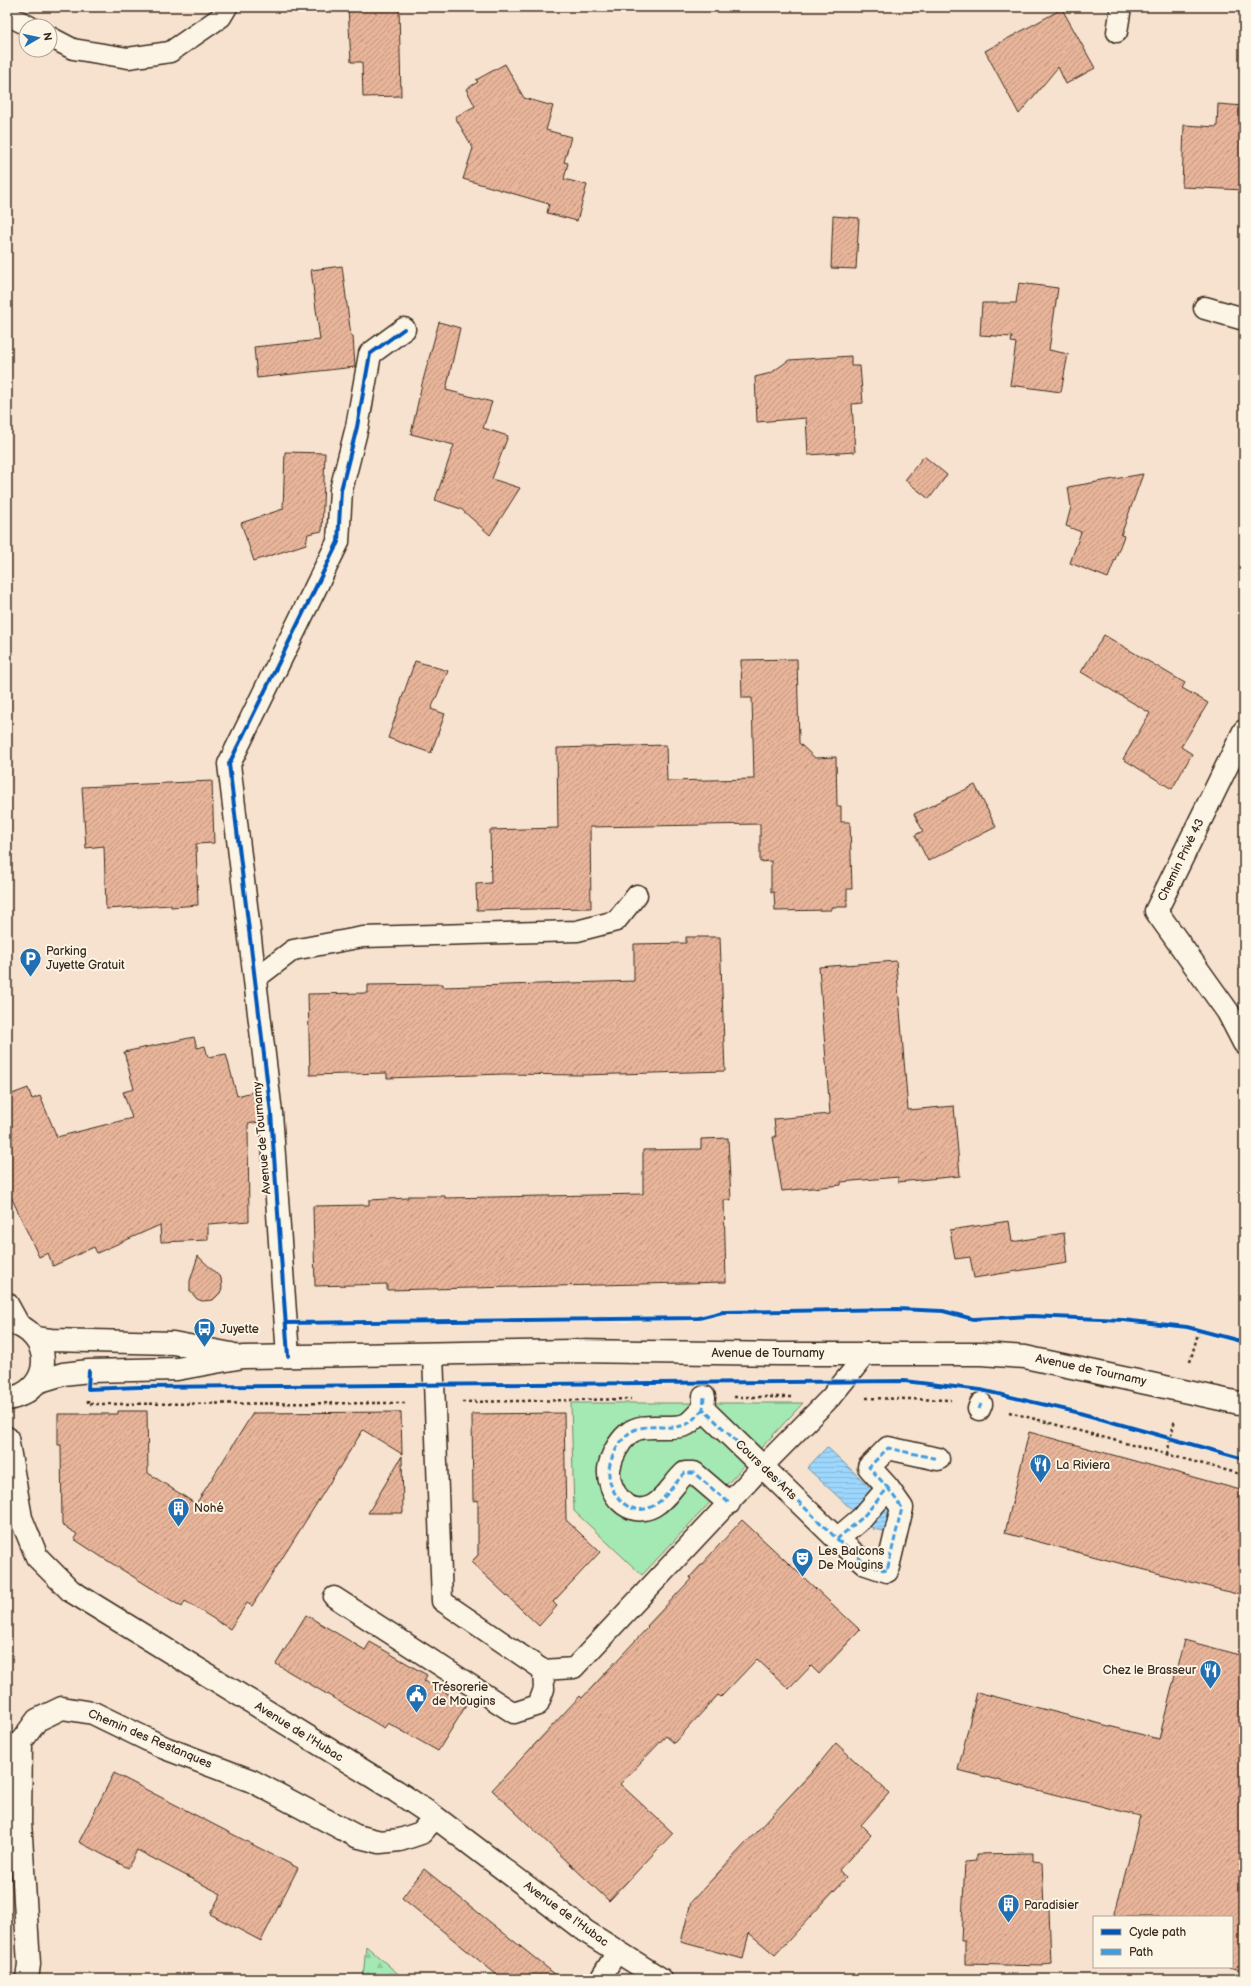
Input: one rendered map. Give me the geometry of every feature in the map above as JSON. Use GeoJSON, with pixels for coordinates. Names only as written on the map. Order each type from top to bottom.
{"type":"FeatureCollection","features":[{"type":"Feature","properties":{"kind":"street"},"geometry":{"type":"LineString","coordinates":[[1205,308],[1244,319]]}},
{"type":"Feature","properties":{"kind":"street","name":"Avenue de Tournamy"},"geometry":{"type":"LineString","coordinates":[[288,1356],[271,1113],[229,764],[338,542],[341,490],[356,427],[370,354],[404,329]]}},
{"type":"Feature","properties":{"kind":"street","name":"Chemin Privé 43"},"geometry":{"type":"LineString","coordinates":[[1244,731],[1156,911],[1228,1012],[1244,1043]]}},
{"type":"Feature","properties":{"kind":"street"},"geometry":{"type":"LineString","coordinates":[[7,1304],[13,1323],[28,1330],[35,1338],[41,1348],[43,1359],[42,1371],[37,1382],[28,1391],[17,1398],[7,1399]]}},
{"type":"Feature","properties":{"kind":"street","name":"Avenue de Tournamy"},"geometry":{"type":"LineString","coordinates":[[35,1338],[51,1340],[173,1343],[243,1357]]}},
{"type":"Feature","properties":{"kind":"street","name":"Avenue de Tournamy"},"geometry":{"type":"LineString","coordinates":[[37,1382],[63,1374],[89,1371],[177,1369],[243,1357],[566,1351],[981,1354],[1025,1357],[1244,1404]]}},
{"type":"Feature","properties":{"kind":"street","name":"Cours des Arts"},"geometry":{"type":"LineString","coordinates":[[729,1503],[694,1473],[685,1473],[664,1498],[652,1506],[640,1509],[628,1507],[616,1497],[612,1485],[609,1470],[612,1458],[628,1434],[638,1428],[686,1425],[704,1403],[763,1466],[837,1540],[866,1564],[887,1571],[902,1508],[885,1492],[869,1467],[888,1448],[938,1459]]}},
{"type":"Feature","properties":{"kind":"street","name":"Avenue de l'Hubac"},"geometry":{"type":"LineString","coordinates":[[7,1438],[21,1518],[37,1557],[71,1592],[435,1817],[585,1931],[661,1979]]}},
{"type":"Feature","properties":{"kind":"street"},"geometry":{"type":"LineString","coordinates":[[837,1540],[862,1518],[885,1492]]}},
{"type":"Feature","properties":{"kind":"street","name":"Chemin des Restanques"},"geometry":{"type":"LineString","coordinates":[[27,1979],[29,1964],[20,1820],[20,1742],[37,1720],[62,1708],[93,1713],[165,1748],[252,1780],[356,1836],[380,1842],[400,1840],[421,1833],[435,1817]]}},
{"type":"Feature","properties":{"kind":"lane"},"geometry":{"type":"LineString","coordinates":[[58,41],[73,49],[128,58],[170,52],[221,17],[227,7]]}},
{"type":"Feature","properties":{"kind":"lane"},"geometry":{"type":"LineString","coordinates":[[1117,32],[1121,7]]}},
{"type":"Feature","properties":{"kind":"lane"},"geometry":{"type":"LineString","coordinates":[[7,15],[18,20]]}},
{"type":"Feature","properties":{"kind":"lane"},"geometry":{"type":"LineString","coordinates":[[255,979],[293,950],[363,937],[577,931],[616,921],[637,895]]}},
{"type":"Feature","properties":{"kind":"lane"},"geometry":{"type":"LineString","coordinates":[[433,1354],[436,1403],[442,1601],[543,1670],[574,1668],[763,1466],[831,1397],[867,1354]]}},
{"type":"Feature","properties":{"kind":"lane"},"geometry":{"type":"LineString","coordinates":[[334,1597],[514,1713],[538,1705],[544,1689],[543,1670]]}},
{"type":"Feature","properties":{"kind":"lane"},"geometry":{"type":"LineString","coordinates":[[600,1979],[617,1952]]}},
{"type":"Feature","properties":{"kind":"path"},"geometry":{"type":"LineString","coordinates":[[88,1396],[88,1404],[436,1403],[633,1399]]}},
{"type":"Feature","properties":{"kind":"path"},"geometry":{"type":"LineString","coordinates":[[1163,1436],[1178,1440]]}},
{"type":"Feature","properties":{"kind":"green space"},"geometry":{"type":"Polygon","coordinates":[[[571,1403],[803,1403],[642,1575],[574,1511],[571,1403]]]}},
{"type":"Feature","properties":{"kind":"green space"},"geometry":{"type":"Polygon","coordinates":[[[366,1946],[404,1979],[363,1979],[366,1946]]]}},
{"type":"Feature","properties":{"kind":"water"},"geometry":{"type":"Polygon","coordinates":[[[827,1447],[894,1510],[889,1532],[873,1529],[807,1468],[827,1447]]]}},
{"type":"Feature","properties":{"kind":"building"},"geometry":{"type":"Polygon","coordinates":[[[348,7],[399,7],[401,96],[363,97],[362,62],[351,62],[348,7]]]}},
{"type":"Feature","properties":{"kind":"building"},"geometry":{"type":"Polygon","coordinates":[[[1062,9],[1095,68],[1066,84],[1058,67],[1019,114],[985,51],[1062,9]]]}},
{"type":"Feature","properties":{"kind":"building"},"geometry":{"type":"Polygon","coordinates":[[[505,64],[524,98],[553,106],[546,130],[571,137],[564,162],[568,163],[564,179],[587,185],[577,221],[547,213],[549,204],[463,179],[473,148],[455,117],[475,106],[466,89],[478,82],[476,80],[505,64]]]}},
{"type":"Feature","properties":{"kind":"building"},"geometry":{"type":"Polygon","coordinates":[[[1218,104],[1244,106],[1244,190],[1182,187],[1184,125],[1217,127],[1218,104]]]}},
{"type":"Feature","properties":{"kind":"building"},"geometry":{"type":"Polygon","coordinates":[[[833,216],[859,218],[856,269],[831,268],[833,216]]]}},
{"type":"Feature","properties":{"kind":"building"},"geometry":{"type":"Polygon","coordinates":[[[342,266],[351,336],[353,336],[355,367],[257,378],[254,347],[320,340],[311,270],[342,266]]]}},
{"type":"Feature","properties":{"kind":"building"},"geometry":{"type":"Polygon","coordinates":[[[1019,283],[1058,288],[1049,350],[1068,354],[1061,392],[1010,385],[1016,343],[1011,342],[1012,337],[980,335],[982,303],[1016,303],[1019,283]]]}},
{"type":"Feature","properties":{"kind":"building"},"geometry":{"type":"Polygon","coordinates":[[[439,322],[460,328],[446,390],[492,402],[483,428],[508,436],[492,479],[520,488],[490,535],[461,509],[435,500],[454,445],[411,434],[422,384],[439,322]]]}},
{"type":"Feature","properties":{"kind":"building"},"geometry":{"type":"Polygon","coordinates":[[[851,356],[851,366],[860,366],[863,403],[852,404],[855,452],[808,455],[806,418],[757,422],[755,377],[771,373],[789,360],[851,356]]]}},
{"type":"Feature","properties":{"kind":"building"},"geometry":{"type":"Polygon","coordinates":[[[285,452],[325,453],[322,531],[308,534],[306,544],[254,561],[241,523],[283,509],[285,452]]]}},
{"type":"Feature","properties":{"kind":"building"},"geometry":{"type":"Polygon","coordinates":[[[924,456],[947,475],[929,499],[905,480],[924,456]]]}},
{"type":"Feature","properties":{"kind":"building"},"geometry":{"type":"Polygon","coordinates":[[[1143,474],[1121,535],[1124,536],[1108,578],[1070,563],[1081,532],[1066,526],[1071,507],[1068,487],[1143,474]]]}},
{"type":"Feature","properties":{"kind":"building"},"geometry":{"type":"Polygon","coordinates":[[[1104,635],[1185,683],[1182,688],[1208,703],[1181,747],[1192,754],[1172,789],[1123,759],[1150,713],[1081,672],[1104,635]]]}},
{"type":"Feature","properties":{"kind":"building"},"geometry":{"type":"Polygon","coordinates":[[[797,659],[799,743],[815,758],[836,757],[837,806],[841,806],[841,822],[850,822],[852,889],[847,889],[847,907],[831,907],[831,910],[775,911],[774,892],[771,892],[771,861],[760,862],[760,824],[590,827],[591,908],[477,910],[476,884],[491,883],[490,830],[558,828],[557,748],[666,745],[667,781],[754,779],[752,698],[742,698],[741,660],[797,659]]]}},
{"type":"Feature","properties":{"kind":"building"},"geometry":{"type":"Polygon","coordinates":[[[415,661],[448,671],[431,709],[445,714],[431,753],[388,738],[415,661]]]}},
{"type":"Feature","properties":{"kind":"building"},"geometry":{"type":"Polygon","coordinates":[[[212,781],[214,843],[196,844],[198,905],[106,909],[104,846],[86,848],[82,787],[212,781]]]}},
{"type":"Feature","properties":{"kind":"building"},"geometry":{"type":"Polygon","coordinates":[[[975,785],[996,827],[928,861],[915,835],[923,831],[914,814],[975,785]]]}},
{"type":"Feature","properties":{"kind":"building"},"geometry":{"type":"Polygon","coordinates":[[[686,937],[720,937],[725,1071],[582,1075],[504,1074],[387,1078],[387,1073],[310,1075],[308,994],[368,993],[368,985],[443,984],[443,987],[634,981],[634,944],[686,943],[686,937]]]}},
{"type":"Feature","properties":{"kind":"building"},"geometry":{"type":"Polygon","coordinates":[[[896,961],[908,1110],[954,1106],[960,1176],[898,1182],[898,1177],[841,1182],[841,1185],[782,1191],[773,1137],[776,1137],[774,1119],[830,1114],[819,967],[896,961]]]}},
{"type":"Feature","properties":{"kind":"building"},"geometry":{"type":"Polygon","coordinates":[[[194,1037],[197,1048],[205,1046],[208,1057],[226,1054],[237,1096],[256,1091],[259,1122],[248,1124],[249,1221],[208,1224],[208,1240],[161,1242],[160,1225],[97,1253],[94,1247],[53,1266],[48,1253],[39,1257],[7,1188],[7,1096],[28,1088],[32,1099],[40,1096],[57,1137],[132,1118],[123,1092],[134,1089],[124,1052],[194,1037]]]}},
{"type":"Feature","properties":{"kind":"building"},"geometry":{"type":"Polygon","coordinates":[[[728,1138],[731,1200],[724,1200],[726,1282],[387,1290],[387,1284],[315,1286],[313,1206],[369,1205],[369,1200],[408,1198],[408,1196],[445,1196],[445,1198],[643,1194],[643,1150],[701,1149],[701,1139],[728,1138]]]}},
{"type":"Feature","properties":{"kind":"building"},"geometry":{"type":"Polygon","coordinates":[[[1009,1221],[1012,1242],[1064,1233],[1067,1263],[974,1278],[970,1257],[955,1259],[950,1230],[1009,1221]]]}},
{"type":"Feature","properties":{"kind":"building"},"geometry":{"type":"Polygon","coordinates":[[[198,1256],[221,1278],[222,1288],[220,1293],[213,1300],[202,1301],[197,1299],[190,1291],[190,1281],[198,1256]]]}},
{"type":"Feature","properties":{"kind":"building","name":"Nohé"},"geometry":{"type":"Polygon","coordinates":[[[118,1411],[147,1411],[148,1473],[196,1504],[253,1413],[401,1412],[402,1454],[363,1430],[252,1606],[247,1603],[230,1629],[185,1601],[182,1607],[74,1539],[77,1534],[62,1525],[61,1445],[58,1445],[58,1414],[118,1414],[118,1411]]]}},
{"type":"Feature","properties":{"kind":"building"},"geometry":{"type":"Polygon","coordinates":[[[564,1413],[566,1520],[600,1552],[553,1602],[557,1606],[539,1626],[471,1562],[478,1555],[478,1500],[473,1501],[472,1414],[564,1413]]]}},
{"type":"Feature","properties":{"kind":"building"},"geometry":{"type":"Polygon","coordinates":[[[1029,1432],[1244,1491],[1244,1596],[1005,1533],[1029,1432]]]}},
{"type":"Feature","properties":{"kind":"building"},"geometry":{"type":"Polygon","coordinates":[[[402,1456],[403,1513],[368,1513],[402,1456]]]}},
{"type":"Feature","properties":{"kind":"building"},"geometry":{"type":"Polygon","coordinates":[[[742,1520],[860,1630],[819,1674],[811,1666],[789,1689],[757,1659],[721,1697],[718,1695],[674,1743],[666,1736],[620,1784],[673,1833],[609,1901],[492,1790],[580,1696],[582,1698],[648,1627],[647,1626],[691,1579],[690,1577],[742,1520]]]}},
{"type":"Feature","properties":{"kind":"building"},"geometry":{"type":"Polygon","coordinates":[[[306,1615],[365,1650],[370,1642],[427,1675],[424,1681],[467,1704],[438,1751],[388,1723],[384,1728],[276,1664],[306,1615]]]}},
{"type":"Feature","properties":{"kind":"building"},"geometry":{"type":"Polygon","coordinates":[[[1184,1640],[1244,1656],[1244,1971],[1233,1968],[1233,1916],[1114,1916],[1140,1816],[958,1770],[977,1692],[1159,1739],[1184,1640]]]}},
{"type":"Feature","properties":{"kind":"building"},"geometry":{"type":"Polygon","coordinates":[[[836,1743],[889,1793],[861,1825],[871,1835],[839,1870],[846,1878],[775,1955],[749,1933],[743,1959],[681,1942],[691,1902],[813,1771],[836,1743]]]}},
{"type":"Feature","properties":{"kind":"building"},"geometry":{"type":"Polygon","coordinates":[[[114,1773],[298,1868],[261,1941],[210,1914],[221,1894],[137,1850],[128,1868],[79,1842],[114,1773]]]}},
{"type":"Feature","properties":{"kind":"building","name":"Paradisier"},"geometry":{"type":"Polygon","coordinates":[[[1033,1853],[1033,1861],[1042,1862],[1044,1909],[1049,1909],[1051,1963],[1043,1964],[1043,1966],[965,1964],[965,1940],[961,1940],[965,1862],[976,1861],[976,1854],[1033,1853]]]}},
{"type":"Feature","properties":{"kind":"building"},"geometry":{"type":"Polygon","coordinates":[[[424,1869],[561,1979],[502,1979],[402,1898],[424,1869]]]}},
{"type":"Feature","properties":{"kind":"marked path"},"geometry":{"type":"LineString","coordinates":[[704,1397],[703,1409],[837,1539],[862,1518],[888,1488],[869,1467],[888,1448],[938,1459]]}},
{"type":"Feature","properties":{"kind":"marked path"},"geometry":{"type":"LineString","coordinates":[[979,1409],[981,1404]]}},
{"type":"Feature","properties":{"kind":"marked path"},"geometry":{"type":"LineString","coordinates":[[703,1409],[685,1425],[678,1427],[641,1428],[628,1434],[614,1454],[609,1469],[609,1478],[615,1494],[621,1501],[635,1509],[644,1509],[658,1503],[685,1473],[694,1473],[729,1503]]}},
{"type":"Feature","properties":{"kind":"marked path"},"geometry":{"type":"LineString","coordinates":[[837,1539],[866,1564],[887,1571],[902,1508],[888,1488]]}},
{"type":"Feature","properties":{"kind":"cycle path"},"geometry":{"type":"LineString","coordinates":[[288,1356],[271,1113],[229,764],[338,542],[341,490],[357,427],[370,354],[404,329]]}},
{"type":"Feature","properties":{"kind":"cycle path"},"geometry":{"type":"LineString","coordinates":[[286,1323],[699,1318],[723,1312],[897,1309],[943,1311],[973,1319],[1032,1316],[1123,1320],[1187,1327],[1244,1342]]}},
{"type":"Feature","properties":{"kind":"cycle path"},"geometry":{"type":"LineString","coordinates":[[89,1371],[88,1389],[139,1387],[904,1381],[981,1390],[1076,1412],[1244,1459]]}},
{"type":"Feature","properties":{"kind":"place","name":"Parking Juyette Gratuit"},"geometry":{"type":"Point","coordinates":[30,978]}},
{"type":"Feature","properties":{"kind":"place","name":"Juyette"},"geometry":{"type":"Point","coordinates":[205,1348]}},
{"type":"Feature","properties":{"kind":"place","name":"La Riviera"},"geometry":{"type":"Point","coordinates":[1041,1484]}},
{"type":"Feature","properties":{"kind":"place","name":"Nohé"},"geometry":{"type":"Point","coordinates":[178,1528]}},
{"type":"Feature","properties":{"kind":"place","name":"Les Balcons De Mougins"},"geometry":{"type":"Point","coordinates":[803,1578]}},
{"type":"Feature","properties":{"kind":"place","name":"Chez le Brasseur"},"geometry":{"type":"Point","coordinates":[1211,1690]}},
{"type":"Feature","properties":{"kind":"place","name":"Trésorerie de Mougins"},"geometry":{"type":"Point","coordinates":[417,1714]}},
{"type":"Feature","properties":{"kind":"place","name":"Paradisier"},"geometry":{"type":"Point","coordinates":[1009,1924]}}]}
